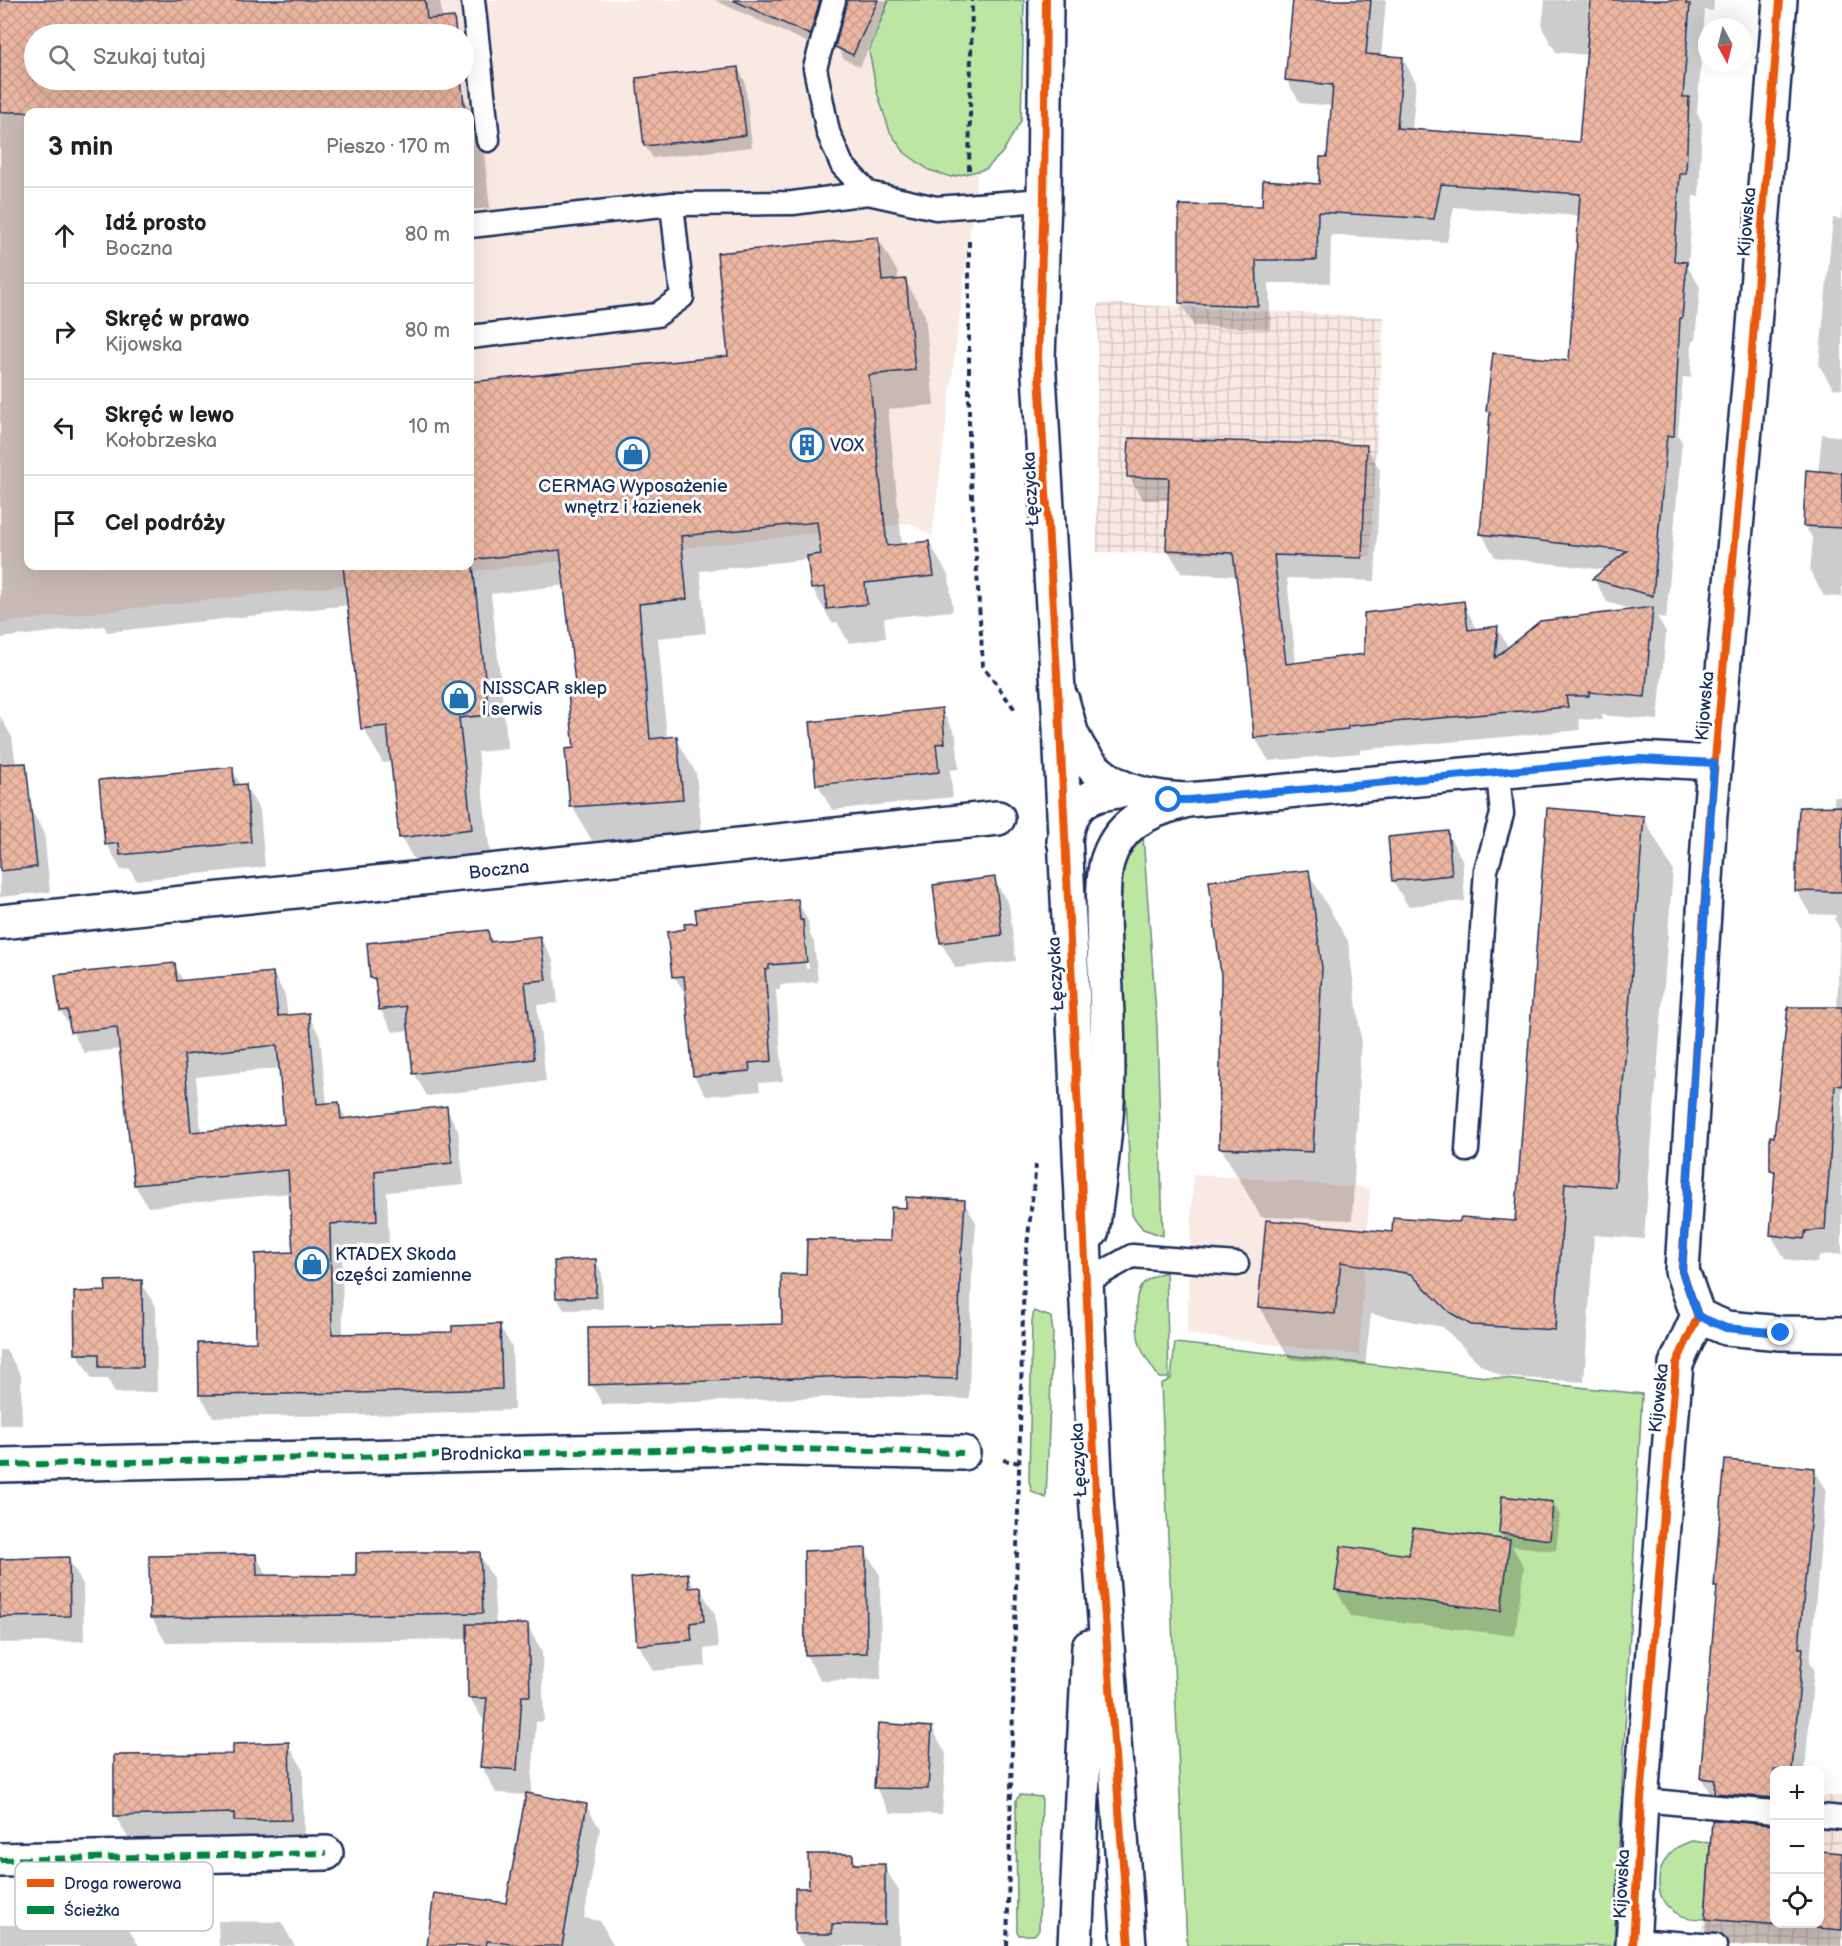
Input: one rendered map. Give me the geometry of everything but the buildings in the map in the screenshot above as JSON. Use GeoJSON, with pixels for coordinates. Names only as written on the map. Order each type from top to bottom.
{"type":"FeatureCollection","features":[{"type":"Feature","properties":{"kind":"street","name":"Łęczycka"},"geometry":{"type":"LineString","coordinates":[[1046,0],[1044,200],[1038,358],[1057,682],[1096,1495],[1129,1946]]}},
{"type":"Feature","properties":{"kind":"street","name":"Kijowska"},"geometry":{"type":"LineString","coordinates":[[1634,1943],[1641,1800],[1676,1364],[1698,1316],[1682,1271],[1714,763],[1751,363],[1780,0]]}},
{"type":"Feature","properties":{"kind":"street"},"geometry":{"type":"LineString","coordinates":[[1057,682],[1072,733],[1084,757],[1101,774],[1125,790]]}},
{"type":"Feature","properties":{"kind":"street"},"geometry":{"type":"LineString","coordinates":[[1064,841],[1074,811],[1087,800],[1106,792],[1125,790],[1169,800],[1188,800],[1640,759],[1714,763]]}},
{"type":"Feature","properties":{"kind":"street"},"geometry":{"type":"LineString","coordinates":[[1086,1282],[1106,1125],[1107,1019],[1103,925],[1107,862],[1125,830],[1138,818],[1156,808],[1188,800]]}},
{"type":"Feature","properties":{"kind":"street","name":"Boczna"},"geometry":{"type":"LineString","coordinates":[[0,922],[998,818]]}},
{"type":"Feature","properties":{"kind":"street"},"geometry":{"type":"LineString","coordinates":[[1698,1316],[1726,1328],[1781,1333],[1842,1334]]}},
{"type":"Feature","properties":{"kind":"street","name":"Brodnicka"},"geometry":{"type":"LineString","coordinates":[[0,1465],[748,1448],[963,1453]]}},
{"type":"Feature","properties":{"kind":"street","name":"Łęczycka"},"geometry":{"type":"LineString","coordinates":[[1075,1946],[1096,1495]]}},
{"type":"Feature","properties":{"kind":"street"},"geometry":{"type":"LineString","coordinates":[[0,1860],[326,1853]]}},
{"type":"Feature","properties":{"kind":"lane"},"geometry":{"type":"LineString","coordinates":[[473,0],[488,140]]}},
{"type":"Feature","properties":{"kind":"lane"},"geometry":{"type":"LineString","coordinates":[[834,0],[815,68],[828,132],[842,165],[868,193]]}},
{"type":"Feature","properties":{"kind":"lane"},"geometry":{"type":"LineString","coordinates":[[474,226],[672,204],[793,203],[868,193],[936,208],[1044,200]]}},
{"type":"Feature","properties":{"kind":"lane"},"geometry":{"type":"LineString","coordinates":[[474,337],[657,315],[682,297],[672,204]]}},
{"type":"Feature","properties":{"kind":"lane"},"geometry":{"type":"LineString","coordinates":[[1467,1150],[1486,870],[1502,814],[1498,773]]}},
{"type":"Feature","properties":{"kind":"lane"},"geometry":{"type":"LineString","coordinates":[[1086,1282],[1132,1256],[1237,1264]]}},
{"type":"Feature","properties":{"kind":"lane"},"geometry":{"type":"LineString","coordinates":[[1641,1800],[1770,1812]]}},
{"type":"Feature","properties":{"kind":"lane"},"geometry":{"type":"LineString","coordinates":[[1824,1816],[1842,1818]]}},
{"type":"Feature","properties":{"kind":"lane"},"geometry":{"type":"LineString","coordinates":[[1634,1943],[1715,1946]]}},
{"type":"Feature","properties":{"kind":"path"},"geometry":{"type":"LineString","coordinates":[[972,0],[969,449],[983,666],[1017,712]]}},
{"type":"Feature","properties":{"kind":"path"},"geometry":{"type":"LineString","coordinates":[[1007,1946],[1024,1274],[1037,1158]]}},
{"type":"Feature","properties":{"kind":"shaded area"},"geometry":{"type":"Polygon","coordinates":[[[0,0],[981,0],[976,186],[932,536],[910,523],[0,623],[0,0]]]}},
{"type":"Feature","properties":{"kind":"shaded area"},"geometry":{"type":"Polygon","coordinates":[[[1098,303],[1384,317],[1370,557],[1097,552],[1098,303]]]}},
{"type":"Feature","properties":{"kind":"shaded area"},"geometry":{"type":"Polygon","coordinates":[[[1193,1174],[1370,1188],[1359,1355],[1187,1334],[1193,1174]]]}},
{"type":"Feature","properties":{"kind":"shaded area"},"geometry":{"type":"Polygon","coordinates":[[[1720,1793],[1770,1795],[1770,1928],[1824,1928],[1824,1796],[1842,1796],[1842,1946],[1695,1946],[1705,1919],[1710,1843],[1720,1793]]]}},
{"type":"Feature","properties":{"kind":"green space"},"geometry":{"type":"Polygon","coordinates":[[[889,0],[1024,0],[1021,121],[1002,153],[986,169],[951,177],[929,170],[905,153],[890,132],[877,92],[869,51],[889,0]]]}},
{"type":"Feature","properties":{"kind":"green space"},"geometry":{"type":"Polygon","coordinates":[[[1143,836],[1157,1027],[1163,1236],[1143,1229],[1132,1215],[1119,958],[1118,881],[1129,852],[1143,836]]]}},
{"type":"Feature","properties":{"kind":"green space"},"geometry":{"type":"Polygon","coordinates":[[[1166,1272],[1169,1378],[1159,1378],[1140,1343],[1136,1304],[1143,1284],[1148,1279],[1166,1272]]]}},
{"type":"Feature","properties":{"kind":"green space"},"geometry":{"type":"Polygon","coordinates":[[[1034,1311],[1051,1317],[1053,1333],[1046,1498],[1032,1492],[1029,1481],[1034,1311]]]}},
{"type":"Feature","properties":{"kind":"green space"},"geometry":{"type":"Polygon","coordinates":[[[1175,1343],[1642,1394],[1614,1946],[1187,1946],[1161,1384],[1171,1379],[1175,1343]]]}},
{"type":"Feature","properties":{"kind":"green space"},"geometry":{"type":"Polygon","coordinates":[[[1020,1795],[1042,1797],[1039,1930],[1034,1935],[1019,1935],[1017,1931],[1016,1800],[1020,1795]]]}},
{"type":"Feature","properties":{"kind":"green space"},"geometry":{"type":"Polygon","coordinates":[[[1692,1841],[1710,1843],[1705,1919],[1688,1918],[1673,1911],[1666,1905],[1659,1888],[1660,1871],[1664,1862],[1679,1846],[1692,1841]]]}},
{"type":"Feature","properties":{"kind":"marked path"},"geometry":{"type":"LineString","coordinates":[[0,1465],[748,1448],[963,1453]]}},
{"type":"Feature","properties":{"kind":"marked path"},"geometry":{"type":"LineString","coordinates":[[0,1860],[326,1853]]}},
{"type":"Feature","properties":{"kind":"cycle path"},"geometry":{"type":"LineString","coordinates":[[1046,0],[1044,200],[1038,358],[1059,707],[1096,1495],[1129,1946]]}},
{"type":"Feature","properties":{"kind":"cycle path"},"geometry":{"type":"LineString","coordinates":[[1633,1946],[1641,1800],[1676,1364],[1698,1316],[1682,1271],[1710,814],[1751,363],[1780,0]]}},
{"type":"Feature","properties":{"kind":"place","name":"VOX"},"geometry":{"type":"Point","coordinates":[807,445]}},
{"type":"Feature","properties":{"kind":"place","name":"CERMAG Wyposażenie wnętrz i łazienek"},"geometry":{"type":"Point","coordinates":[633,454]}},
{"type":"Feature","properties":{"kind":"place","name":"NISSCAR sklep i serwis"},"geometry":{"type":"Point","coordinates":[459,698]}},
{"type":"Feature","properties":{"kind":"place","name":"KTADEX Skoda części zamienne"},"geometry":{"type":"Point","coordinates":[312,1264]}},
{"type":"Feature","properties":{"kind":"route"},"geometry":{"type":"LineString","coordinates":[[1169,800],[1640,759],[1714,763],[1682,1271],[1698,1316],[1726,1328],[1781,1333]]}}]}
